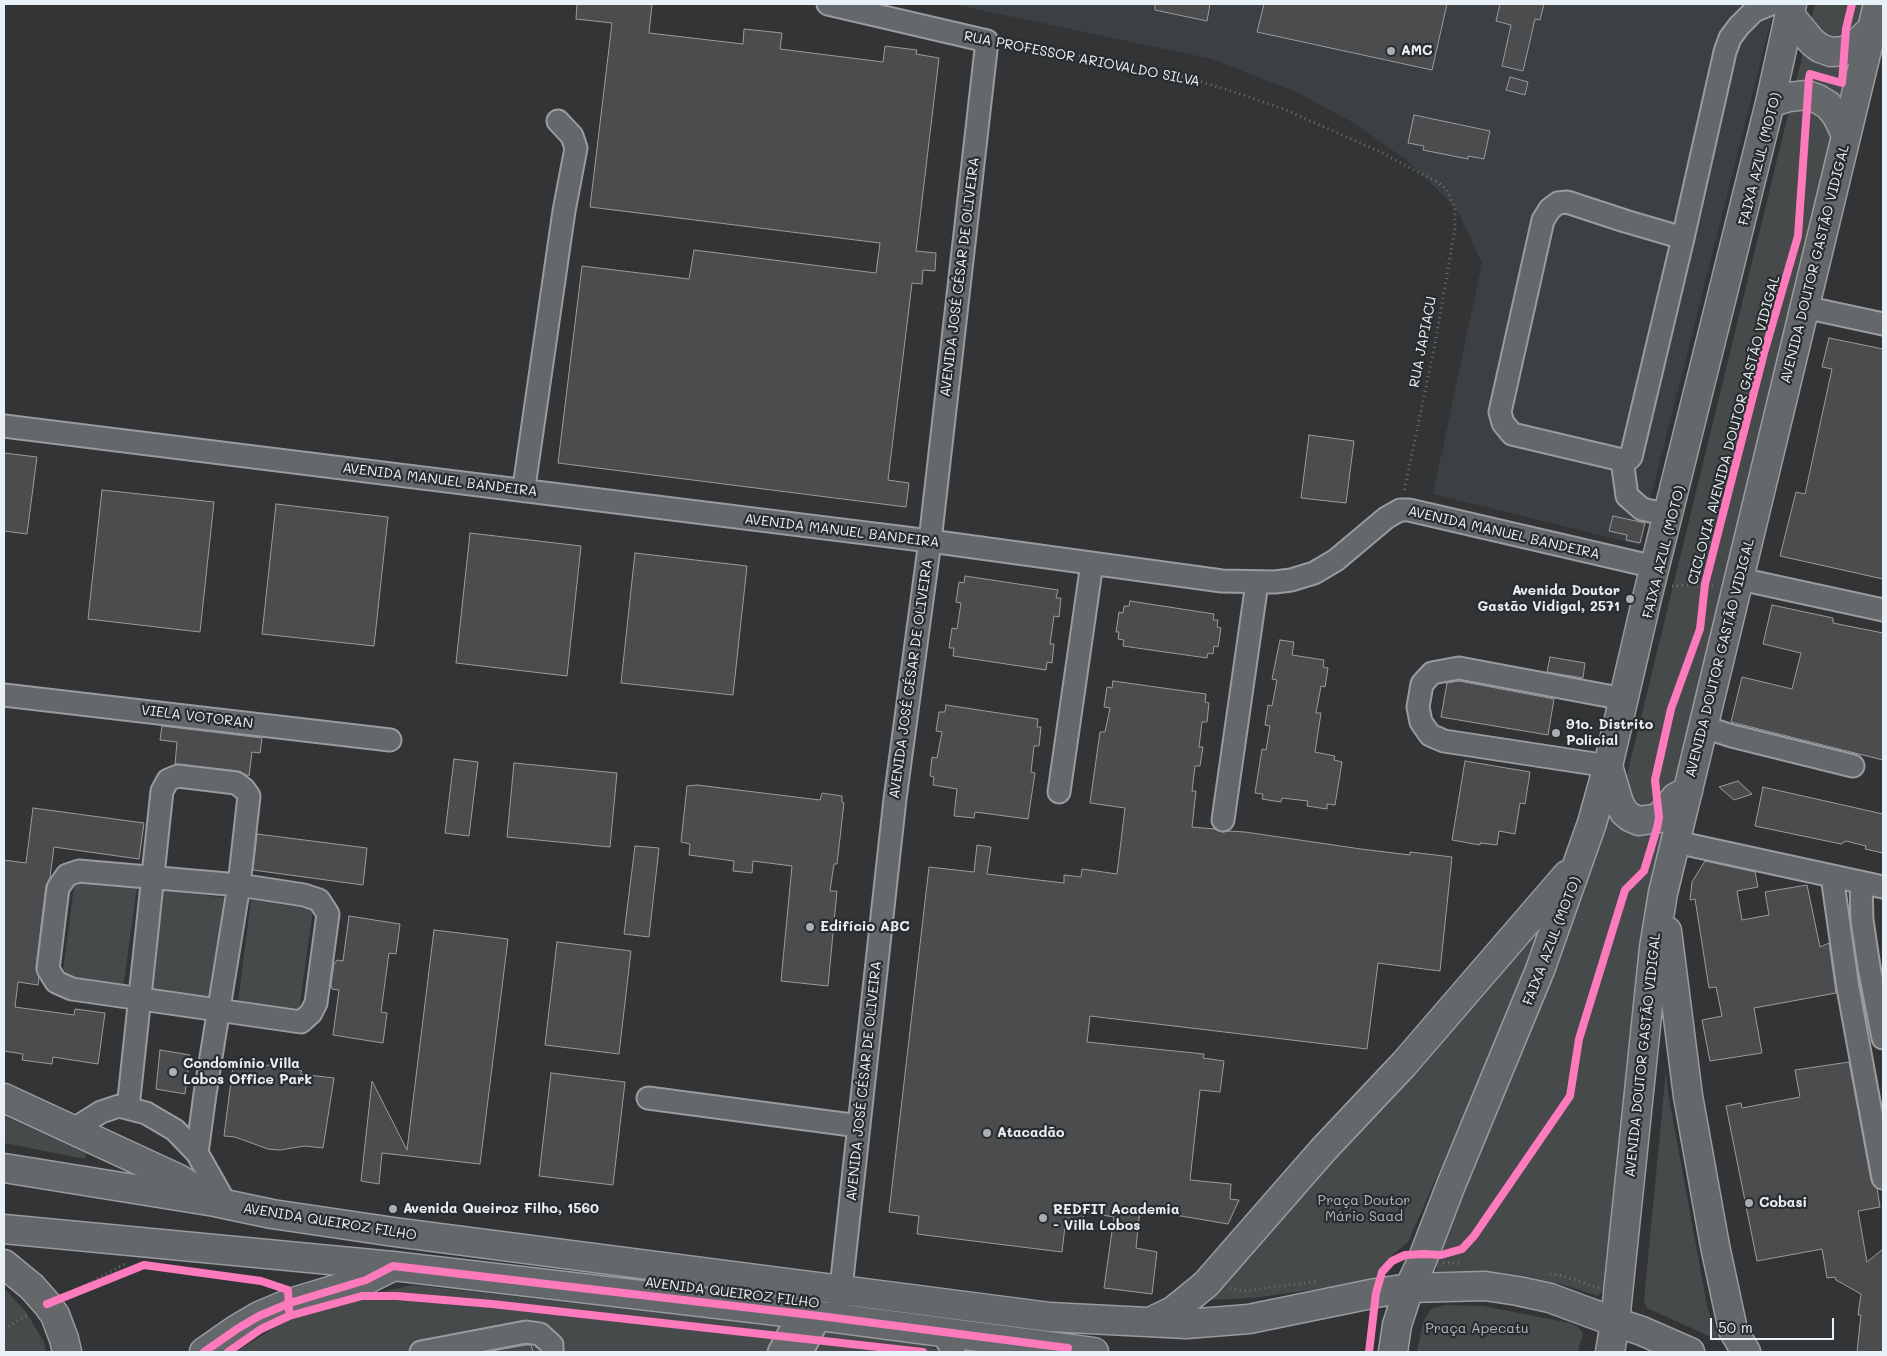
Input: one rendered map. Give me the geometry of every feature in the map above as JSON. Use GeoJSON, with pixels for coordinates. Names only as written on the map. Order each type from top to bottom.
{"type":"FeatureCollection","features":[{"type":"Feature","properties":{"kind":"main road"},"geometry":{"type":"LineString","coordinates":[[1789,9],[1812,42],[1820,48],[1831,52],[1844,51],[1853,47],[1876,21]]}},
{"type":"Feature","properties":{"kind":"main road"},"geometry":{"type":"LineString","coordinates":[[1393,1352],[1397,1325],[1409,1288],[1422,1263],[1451,1186],[1540,970],[1609,769],[1624,699],[1656,575],[1668,515],[1772,103],[1789,9]]}},
{"type":"Feature","properties":{"kind":"main road","name":"AVENIDA DOUTOR GASTÃO VIDIGAL"},"geometry":{"type":"LineString","coordinates":[[1610,1352],[1615,1322],[1641,1067],[1662,893],[1704,727],[1846,135],[1876,21]]}},
{"type":"Feature","properties":{"kind":"main road"},"geometry":{"type":"LineString","coordinates":[[1772,103],[1789,97],[1807,95],[1818,99],[1828,105],[1837,116],[1846,135]]}},
{"type":"Feature","properties":{"kind":"main road"},"geometry":{"type":"LineString","coordinates":[[1609,769],[1619,803],[1624,812],[1639,821],[1658,818],[1676,797],[1688,791]]}},
{"type":"Feature","properties":{"kind":"main road"},"geometry":{"type":"LineString","coordinates":[[1148,1323],[1173,1311],[1206,1284],[1323,1150],[1404,1064],[1578,862]]}},
{"type":"Feature","properties":{"kind":"main road"},"geometry":{"type":"LineString","coordinates":[[1662,893],[1688,1096],[1701,1171],[1733,1330],[1746,1352]]}},
{"type":"Feature","properties":{"kind":"main road"},"geometry":{"type":"LineString","coordinates":[[4,1098],[180,1179],[221,1204]]}},
{"type":"Feature","properties":{"kind":"main road","name":"AVENIDA QUEIROZ FILHO"},"geometry":{"type":"LineString","coordinates":[[4,1168],[394,1232],[1050,1317],[1186,1324],[1249,1319],[1409,1288],[1485,1286],[1550,1298],[1642,1331],[1690,1352]]}},
{"type":"Feature","properties":{"kind":"main road","name":"AVENIDA QUEIROZ FILHO"},"geometry":{"type":"LineString","coordinates":[[4,1229],[393,1266],[819,1316],[948,1342],[1094,1352]]}},
{"type":"Feature","properties":{"kind":"main road"},"geometry":{"type":"LineString","coordinates":[[4,1264],[32,1287],[47,1304],[54,1315],[67,1352]]}},
{"type":"Feature","properties":{"kind":"main road"},"geometry":{"type":"LineString","coordinates":[[204,1352],[259,1316],[290,1303],[366,1280],[393,1266]]}},
{"type":"Feature","properties":{"kind":"street","name":"RUA PROFESSOR ARIOVALDO SILVA"},"geometry":{"type":"LineString","coordinates":[[828,4],[988,41]]}},
{"type":"Feature","properties":{"kind":"street"},"geometry":{"type":"LineString","coordinates":[[1683,238],[1567,202],[1558,203],[1550,209],[1543,220],[1500,412],[1503,424],[1512,434],[1622,460],[1631,457],[1683,238],[1725,52],[1730,38],[1754,11],[1789,9]]}},
{"type":"Feature","properties":{"kind":"street","name":"AVENIDA JOSÉ CÉSAR DE OLIVEIRA"},"geometry":{"type":"LineString","coordinates":[[819,1316],[840,1289],[895,799],[930,541],[988,41]]}},
{"type":"Feature","properties":{"kind":"street","name":"FAIXA AZUL (MOTO)"},"geometry":{"type":"LineString","coordinates":[[1491,1088],[1495,1083],[1563,922],[1609,769],[1772,103]]}},
{"type":"Feature","properties":{"kind":"street"},"geometry":{"type":"LineString","coordinates":[[525,491],[525,480],[564,211],[576,148],[572,136],[558,121]]}},
{"type":"Feature","properties":{"kind":"street"},"geometry":{"type":"LineString","coordinates":[[1804,307],[1883,324]]}},
{"type":"Feature","properties":{"kind":"street","name":"AVENIDA MANUEL BANDEIRA"},"geometry":{"type":"LineString","coordinates":[[4,426],[930,541],[1222,582],[1257,583],[1291,580],[1314,573],[1336,560],[1386,518],[1400,510],[1423,513],[1656,575]]}},
{"type":"Feature","properties":{"kind":"street"},"geometry":{"type":"LineString","coordinates":[[1622,460],[1627,496],[1642,509],[1668,515]]}},
{"type":"Feature","properties":{"kind":"street"},"geometry":{"type":"LineString","coordinates":[[1058,792],[1092,563]]}},
{"type":"Feature","properties":{"kind":"street"},"geometry":{"type":"LineString","coordinates":[[1222,820],[1257,583]]}},
{"type":"Feature","properties":{"kind":"street"},"geometry":{"type":"LineString","coordinates":[[1738,586],[1883,610]]}},
{"type":"Feature","properties":{"kind":"street"},"geometry":{"type":"LineString","coordinates":[[1609,769],[1444,741],[1430,735],[1421,722],[1418,708],[1422,684],[1432,673],[1458,668],[1624,699]]}},
{"type":"Feature","properties":{"kind":"street","name":"VIELA VOTORAN"},"geometry":{"type":"LineString","coordinates":[[4,695],[390,740]]}},
{"type":"Feature","properties":{"kind":"street"},"geometry":{"type":"LineString","coordinates":[[1704,727],[1732,736],[1853,766]]}},
{"type":"Feature","properties":{"kind":"street"},"geometry":{"type":"LineString","coordinates":[[128,1108],[162,791],[168,780],[178,776],[236,783],[249,796],[239,885],[197,1153]]}},
{"type":"Feature","properties":{"kind":"street"},"geometry":{"type":"LineString","coordinates":[[1676,842],[1883,887]]}},
{"type":"Feature","properties":{"kind":"street"},"geometry":{"type":"LineString","coordinates":[[79,871],[239,885],[304,895],[319,900],[328,914],[316,1003],[311,1013],[300,1022],[72,989],[56,982],[48,969],[58,888],[67,875],[79,871]]}},
{"type":"Feature","properties":{"kind":"street"},"geometry":{"type":"LineString","coordinates":[[1832,876],[1848,988],[1883,1178]]}},
{"type":"Feature","properties":{"kind":"street"},"geometry":{"type":"LineString","coordinates":[[1861,882],[1862,920],[1876,965],[1883,1038]]}},
{"type":"Feature","properties":{"kind":"street"},"geometry":{"type":"LineString","coordinates":[[648,1098],[859,1126]]}},
{"type":"Feature","properties":{"kind":"street"},"geometry":{"type":"LineString","coordinates":[[74,1130],[101,1112],[119,1106],[146,1113],[175,1130],[197,1153],[221,1204]]}},
{"type":"Feature","properties":{"kind":"street"},"geometry":{"type":"LineString","coordinates":[[779,1352],[819,1316]]}},
{"type":"Feature","properties":{"kind":"street"},"geometry":{"type":"LineString","coordinates":[[802,1352],[819,1316]]}},
{"type":"Feature","properties":{"kind":"street"},"geometry":{"type":"LineString","coordinates":[[421,1352],[526,1332],[540,1334],[552,1344],[552,1352]]}},
{"type":"Feature","properties":{"kind":"path"},"geometry":{"type":"LineString","coordinates":[[1656,575],[1669,587],[1705,584],[1738,586]]}},
{"type":"Feature","properties":{"kind":"path"},"geometry":{"type":"LineString","coordinates":[[4,1329],[47,1304],[133,1260]]}},
{"type":"Feature","properties":{"kind":"path"},"geometry":{"type":"LineString","coordinates":[[47,1304],[135,1269]]}},
{"type":"Feature","properties":{"kind":"path"},"geometry":{"type":"LineString","coordinates":[[1206,1284],[1244,1291],[1323,1280]]}},
{"type":"Feature","properties":{"kind":"shaded area"},"geometry":{"type":"Polygon","coordinates":[[[952,4],[1775,4],[1639,545],[1433,494],[1482,263],[1456,208],[1408,161],[1352,122],[1298,93],[1212,59],[952,4]]]}},
{"type":"Feature","properties":{"kind":"green space"},"geometry":{"type":"Polygon","coordinates":[[[1815,4],[1863,4],[1689,738],[1671,788],[1665,798],[1644,810],[1635,805],[1625,783],[1815,4]]]}},
{"type":"Feature","properties":{"kind":"green space"},"geometry":{"type":"Polygon","coordinates":[[[1610,813],[1669,827],[1630,1083],[1603,1291],[1598,1296],[1571,1287],[1521,1275],[1480,1271],[1437,1271],[1436,1263],[1566,942],[1605,818],[1610,813]]]}},
{"type":"Feature","properties":{"kind":"green space"},"geometry":{"type":"Polygon","coordinates":[[[75,878],[137,887],[123,989],[62,980],[75,878]]]}},
{"type":"Feature","properties":{"kind":"green space"},"geometry":{"type":"Polygon","coordinates":[[[164,890],[226,898],[212,1001],[151,992],[164,890]]]}},
{"type":"Feature","properties":{"kind":"green space"},"geometry":{"type":"Polygon","coordinates":[[[251,900],[313,909],[299,1011],[238,1002],[251,900]]]}},
{"type":"Feature","properties":{"kind":"green space","name":"Praça Doutor Mário Saad"},"geometry":{"type":"Polygon","coordinates":[[[1542,925],[1518,991],[1408,1242],[1390,1257],[1373,1281],[1254,1298],[1210,1300],[1535,929],[1542,925]]]}},
{"type":"Feature","properties":{"kind":"green space"},"geometry":{"type":"Polygon","coordinates":[[[1666,1071],[1668,1093],[1707,1305],[1720,1341],[1647,1308],[1644,1300],[1666,1071]]]}},
{"type":"Feature","properties":{"kind":"green space"},"geometry":{"type":"Polygon","coordinates":[[[4,1116],[86,1153],[85,1159],[4,1143],[4,1116]]]}},
{"type":"Feature","properties":{"kind":"green space"},"geometry":{"type":"Polygon","coordinates":[[[413,1285],[909,1341],[937,1349],[939,1352],[236,1352],[288,1319],[340,1301],[413,1285]]]}},
{"type":"Feature","properties":{"kind":"green space"},"geometry":{"type":"Polygon","coordinates":[[[4,1288],[26,1312],[44,1342],[46,1352],[4,1352],[4,1288]]]}},
{"type":"Feature","properties":{"kind":"green space","name":"Praça Apecatu"},"geometry":{"type":"Polygon","coordinates":[[[1445,1305],[1483,1306],[1570,1323],[1578,1327],[1583,1333],[1578,1352],[1417,1352],[1423,1322],[1431,1309],[1445,1305]]]}},
{"type":"Feature","properties":{"kind":"building"},"geometry":{"type":"Polygon","coordinates":[[[577,4],[652,4],[649,33],[743,44],[744,29],[782,33],[780,49],[883,62],[885,46],[917,50],[916,54],[939,58],[916,251],[936,253],[935,271],[923,270],[922,284],[912,283],[888,480],[909,483],[906,507],[558,463],[582,266],[689,279],[694,250],[876,273],[880,243],[590,207],[612,23],[576,19],[577,4]]]}},
{"type":"Feature","properties":{"kind":"building"},"geometry":{"type":"Polygon","coordinates":[[[1155,4],[1210,4],[1207,21],[1155,10],[1155,4]]]}},
{"type":"Feature","properties":{"kind":"building","name":"AMC"},"geometry":{"type":"Polygon","coordinates":[[[1264,4],[1447,4],[1432,70],[1257,32],[1264,4]]]}},
{"type":"Feature","properties":{"kind":"building"},"geometry":{"type":"Polygon","coordinates":[[[1500,4],[1544,4],[1540,20],[1535,19],[1523,71],[1502,66],[1511,25],[1496,21],[1500,4]]]}},
{"type":"Feature","properties":{"kind":"building"},"geometry":{"type":"Polygon","coordinates":[[[1510,77],[1528,82],[1525,95],[1506,90],[1510,77]]]}},
{"type":"Feature","properties":{"kind":"building"},"geometry":{"type":"Polygon","coordinates":[[[1414,115],[1490,131],[1484,159],[1468,156],[1468,159],[1423,150],[1424,146],[1408,143],[1414,115]]]}},
{"type":"Feature","properties":{"kind":"building"},"geometry":{"type":"Polygon","coordinates":[[[1829,338],[1883,349],[1883,579],[1780,556],[1796,492],[1805,494],[1832,369],[1822,367],[1829,338]]]}},
{"type":"Feature","properties":{"kind":"building"},"geometry":{"type":"Polygon","coordinates":[[[1309,435],[1354,441],[1346,503],[1301,498],[1309,435]]]}},
{"type":"Feature","properties":{"kind":"building"},"geometry":{"type":"Polygon","coordinates":[[[4,453],[37,457],[27,534],[4,531],[4,453]]]}},
{"type":"Feature","properties":{"kind":"building"},"geometry":{"type":"Polygon","coordinates":[[[102,490],[214,502],[200,632],[88,619],[102,490]]]}},
{"type":"Feature","properties":{"kind":"building"},"geometry":{"type":"Polygon","coordinates":[[[276,504],[388,517],[374,646],[262,634],[276,504]]]}},
{"type":"Feature","properties":{"kind":"building"},"geometry":{"type":"Polygon","coordinates":[[[1613,516],[1645,523],[1640,543],[1626,540],[1627,535],[1609,531],[1613,516]]]}},
{"type":"Feature","properties":{"kind":"building"},"geometry":{"type":"Polygon","coordinates":[[[470,533],[581,546],[567,676],[456,663],[470,533]]]}},
{"type":"Feature","properties":{"kind":"building"},"geometry":{"type":"Polygon","coordinates":[[[635,553],[747,566],[733,695],[621,683],[635,553]]]}},
{"type":"Feature","properties":{"kind":"building"},"geometry":{"type":"Polygon","coordinates":[[[965,576],[1058,590],[1056,598],[1061,598],[1059,617],[1054,616],[1050,644],[1054,644],[1052,663],[1047,662],[1046,670],[953,656],[954,648],[949,648],[952,628],[957,629],[961,603],[956,602],[959,582],[964,583],[965,576]]]}},
{"type":"Feature","properties":{"kind":"building"},"geometry":{"type":"Polygon","coordinates":[[[1130,601],[1214,614],[1213,620],[1218,620],[1217,627],[1221,628],[1218,647],[1214,646],[1213,654],[1208,653],[1207,658],[1123,646],[1124,640],[1118,639],[1119,632],[1116,632],[1119,612],[1123,613],[1124,606],[1129,606],[1130,601]]]}},
{"type":"Feature","properties":{"kind":"building"},"geometry":{"type":"Polygon","coordinates":[[[1772,605],[1833,618],[1833,623],[1883,633],[1883,760],[1731,722],[1742,677],[1792,689],[1801,653],[1763,644],[1772,605]]]}},
{"type":"Feature","properties":{"kind":"building"},"geometry":{"type":"Polygon","coordinates":[[[1280,640],[1294,642],[1292,655],[1324,660],[1323,667],[1328,668],[1325,687],[1321,686],[1316,713],[1321,713],[1315,752],[1335,756],[1334,760],[1342,762],[1335,805],[1327,804],[1327,809],[1307,806],[1308,801],[1282,798],[1281,802],[1262,799],[1263,794],[1255,793],[1262,749],[1266,750],[1270,726],[1265,725],[1268,705],[1272,706],[1277,680],[1272,679],[1280,640]]]}},
{"type":"Feature","properties":{"kind":"building"},"geometry":{"type":"Polygon","coordinates":[[[1550,657],[1585,663],[1583,678],[1547,672],[1550,657]]]}},
{"type":"Feature","properties":{"kind":"building"},"geometry":{"type":"Polygon","coordinates":[[[1113,681],[1206,694],[1205,702],[1209,703],[1207,722],[1202,722],[1199,747],[1203,747],[1200,766],[1195,766],[1192,791],[1196,791],[1192,827],[1215,829],[1222,832],[1245,832],[1410,855],[1410,852],[1452,857],[1440,971],[1378,963],[1367,1049],[1090,1016],[1087,1042],[1204,1054],[1203,1058],[1224,1061],[1220,1092],[1200,1090],[1190,1180],[1231,1184],[1230,1199],[1239,1200],[1228,1224],[1140,1209],[1136,1248],[1157,1252],[1152,1294],[1104,1288],[1114,1217],[1084,1212],[1083,1220],[1066,1218],[1062,1252],[917,1234],[919,1216],[889,1212],[929,867],[974,872],[977,845],[991,847],[987,874],[1064,883],[1064,875],[1081,877],[1082,869],[1117,874],[1125,808],[1090,803],[1100,732],[1105,732],[1110,708],[1104,707],[1107,687],[1112,688],[1113,681]]]}},
{"type":"Feature","properties":{"kind":"building"},"geometry":{"type":"Polygon","coordinates":[[[1459,681],[1554,699],[1548,735],[1441,717],[1447,683],[1459,681]]]}},
{"type":"Feature","properties":{"kind":"building"},"geometry":{"type":"Polygon","coordinates":[[[946,705],[1038,719],[1037,727],[1041,727],[1039,746],[1034,746],[1031,772],[1035,773],[1028,819],[975,812],[974,818],[954,816],[957,789],[933,785],[934,777],[930,776],[932,757],[937,758],[942,732],[936,731],[939,712],[945,712],[946,705]]]}},
{"type":"Feature","properties":{"kind":"building"},"geometry":{"type":"Polygon","coordinates":[[[162,726],[262,738],[260,753],[252,752],[249,776],[238,771],[175,764],[177,742],[160,740],[162,726]]]}},
{"type":"Feature","properties":{"kind":"building"},"geometry":{"type":"Polygon","coordinates":[[[454,759],[478,762],[469,836],[445,833],[454,759]]]}},
{"type":"Feature","properties":{"kind":"building"},"geometry":{"type":"Polygon","coordinates":[[[1465,761],[1530,772],[1525,804],[1520,803],[1515,834],[1499,831],[1497,845],[1480,843],[1480,845],[1452,840],[1465,761]]]}},
{"type":"Feature","properties":{"kind":"building"},"geometry":{"type":"Polygon","coordinates":[[[514,763],[617,773],[610,847],[507,837],[514,763]]]}},
{"type":"Feature","properties":{"kind":"building"},"geometry":{"type":"Polygon","coordinates":[[[1738,781],[1752,794],[1734,800],[1719,787],[1738,781]]]}},
{"type":"Feature","properties":{"kind":"building"},"geometry":{"type":"Polygon","coordinates":[[[697,785],[820,800],[822,793],[842,796],[842,802],[844,803],[837,864],[834,864],[830,891],[837,891],[828,986],[781,981],[792,866],[753,861],[752,873],[733,871],[734,861],[689,855],[690,844],[681,842],[687,786],[697,785]]]}},
{"type":"Feature","properties":{"kind":"building"},"geometry":{"type":"Polygon","coordinates":[[[1763,787],[1883,814],[1883,853],[1865,849],[1866,846],[1846,841],[1841,844],[1755,826],[1763,787]]]}},
{"type":"Feature","properties":{"kind":"building"},"geometry":{"type":"Polygon","coordinates":[[[33,808],[144,823],[139,859],[54,847],[50,877],[46,886],[36,967],[39,977],[38,985],[18,982],[15,1007],[74,1015],[75,1009],[105,1013],[98,1064],[53,1057],[52,1064],[22,1060],[23,1054],[4,1051],[4,860],[26,863],[33,808]]]}},
{"type":"Feature","properties":{"kind":"building"},"geometry":{"type":"Polygon","coordinates":[[[257,834],[367,848],[363,885],[253,870],[257,834]]]}},
{"type":"Feature","properties":{"kind":"building"},"geometry":{"type":"Polygon","coordinates":[[[635,846],[659,848],[649,937],[624,934],[635,846]]]}},
{"type":"Feature","properties":{"kind":"building"},"geometry":{"type":"Polygon","coordinates":[[[1705,861],[1755,872],[1758,887],[1737,891],[1742,920],[1769,915],[1765,892],[1807,885],[1820,947],[1829,943],[1836,993],[1754,1008],[1762,1053],[1710,1061],[1702,1020],[1722,1016],[1716,987],[1709,988],[1695,899],[1690,900],[1692,882],[1705,861]]]}},
{"type":"Feature","properties":{"kind":"building"},"geometry":{"type":"Polygon","coordinates":[[[349,916],[400,924],[396,954],[389,953],[381,1012],[387,1013],[383,1043],[333,1035],[339,990],[332,989],[331,985],[334,964],[337,960],[343,961],[349,916]]]}},
{"type":"Feature","properties":{"kind":"building"},"geometry":{"type":"Polygon","coordinates":[[[434,930],[508,939],[480,1164],[382,1153],[379,1184],[361,1181],[372,1081],[407,1150],[434,930]]]}},
{"type":"Feature","properties":{"kind":"building"},"geometry":{"type":"Polygon","coordinates":[[[557,942],[631,951],[619,1054],[545,1045],[557,942]]]}},
{"type":"Feature","properties":{"kind":"building","name":"Condomínio Villa Lobos Office Park"},"geometry":{"type":"Polygon","coordinates":[[[160,1050],[190,1055],[185,1094],[156,1089],[160,1050]]]}},
{"type":"Feature","properties":{"kind":"building"},"geometry":{"type":"Polygon","coordinates":[[[1849,1062],[1871,1180],[1877,1188],[1880,1207],[1858,1211],[1867,1262],[1883,1249],[1883,1352],[1857,1352],[1861,1315],[1858,1315],[1861,1294],[1836,1280],[1835,1277],[1827,1278],[1822,1249],[1757,1261],[1726,1106],[1741,1103],[1742,1108],[1800,1097],[1795,1070],[1849,1062]]]}},
{"type":"Feature","properties":{"kind":"building"},"geometry":{"type":"Polygon","coordinates":[[[275,1064],[302,1071],[300,1074],[334,1078],[323,1148],[305,1146],[280,1150],[268,1149],[235,1137],[224,1136],[233,1066],[252,1068],[275,1064]]]}},
{"type":"Feature","properties":{"kind":"building"},"geometry":{"type":"Polygon","coordinates":[[[551,1073],[625,1082],[613,1185],[539,1176],[551,1073]]]}},
{"type":"Feature","properties":{"kind":"building"},"geometry":{"type":"Polygon","coordinates":[[[531,1345],[533,1352],[486,1352],[531,1345]]]}},
{"type":"Feature","properties":{"kind":"cycle path","name":"CICLOVIA AVENIDA DOUTOR GASTÃO VIDIGAL"},"geometry":{"type":"LineString","coordinates":[[1369,1352],[1376,1293],[1382,1272],[1392,1261],[1405,1255],[1441,1255],[1462,1249],[1474,1236],[1570,1096],[1579,1039],[1625,890],[1644,871],[1657,828],[1659,818],[1655,780],[1671,709],[1700,629],[1705,584],[1764,353],[1798,236],[1810,74],[1842,83],[1846,29],[1852,4]]}},
{"type":"Feature","properties":{"kind":"cycle path"},"geometry":{"type":"LineString","coordinates":[[47,1304],[144,1265],[261,1281],[288,1290],[289,1311]]}},
{"type":"Feature","properties":{"kind":"cycle path"},"geometry":{"type":"LineString","coordinates":[[204,1352],[259,1316],[290,1303],[366,1280],[393,1266],[820,1316],[1068,1348]]}},
{"type":"Feature","properties":{"kind":"cycle path"},"geometry":{"type":"LineString","coordinates":[[228,1352],[261,1329],[289,1316],[362,1296],[397,1296],[492,1304],[923,1352]]}},
{"type":"Feature","properties":{"kind":"place","name":"AMC"},"geometry":{"type":"Point","coordinates":[1391,51]}},
{"type":"Feature","properties":{"kind":"place","name":"Avenida Doutor Gastão Vidigal, 2571"},"geometry":{"type":"Point","coordinates":[1630,599]}},
{"type":"Feature","properties":{"kind":"place","name":"91o. Distrito Policial"},"geometry":{"type":"Point","coordinates":[1556,733]}},
{"type":"Feature","properties":{"kind":"place","name":"Edifício ABC"},"geometry":{"type":"Point","coordinates":[810,927]}},
{"type":"Feature","properties":{"kind":"place","name":"Condomínio Villa Lobos Office Park"},"geometry":{"type":"Point","coordinates":[173,1072]}},
{"type":"Feature","properties":{"kind":"place","name":"Atacadão"},"geometry":{"type":"Point","coordinates":[987,1133]}},
{"type":"Feature","properties":{"kind":"place","name":"Cobasi"},"geometry":{"type":"Point","coordinates":[1749,1203]}},
{"type":"Feature","properties":{"kind":"place","name":"Avenida Queiroz Filho, 1560"},"geometry":{"type":"Point","coordinates":[393,1209]}},
{"type":"Feature","properties":{"kind":"place","name":"REDFIT Academia - Villa Lobos"},"geometry":{"type":"Point","coordinates":[1043,1218]}}]}
